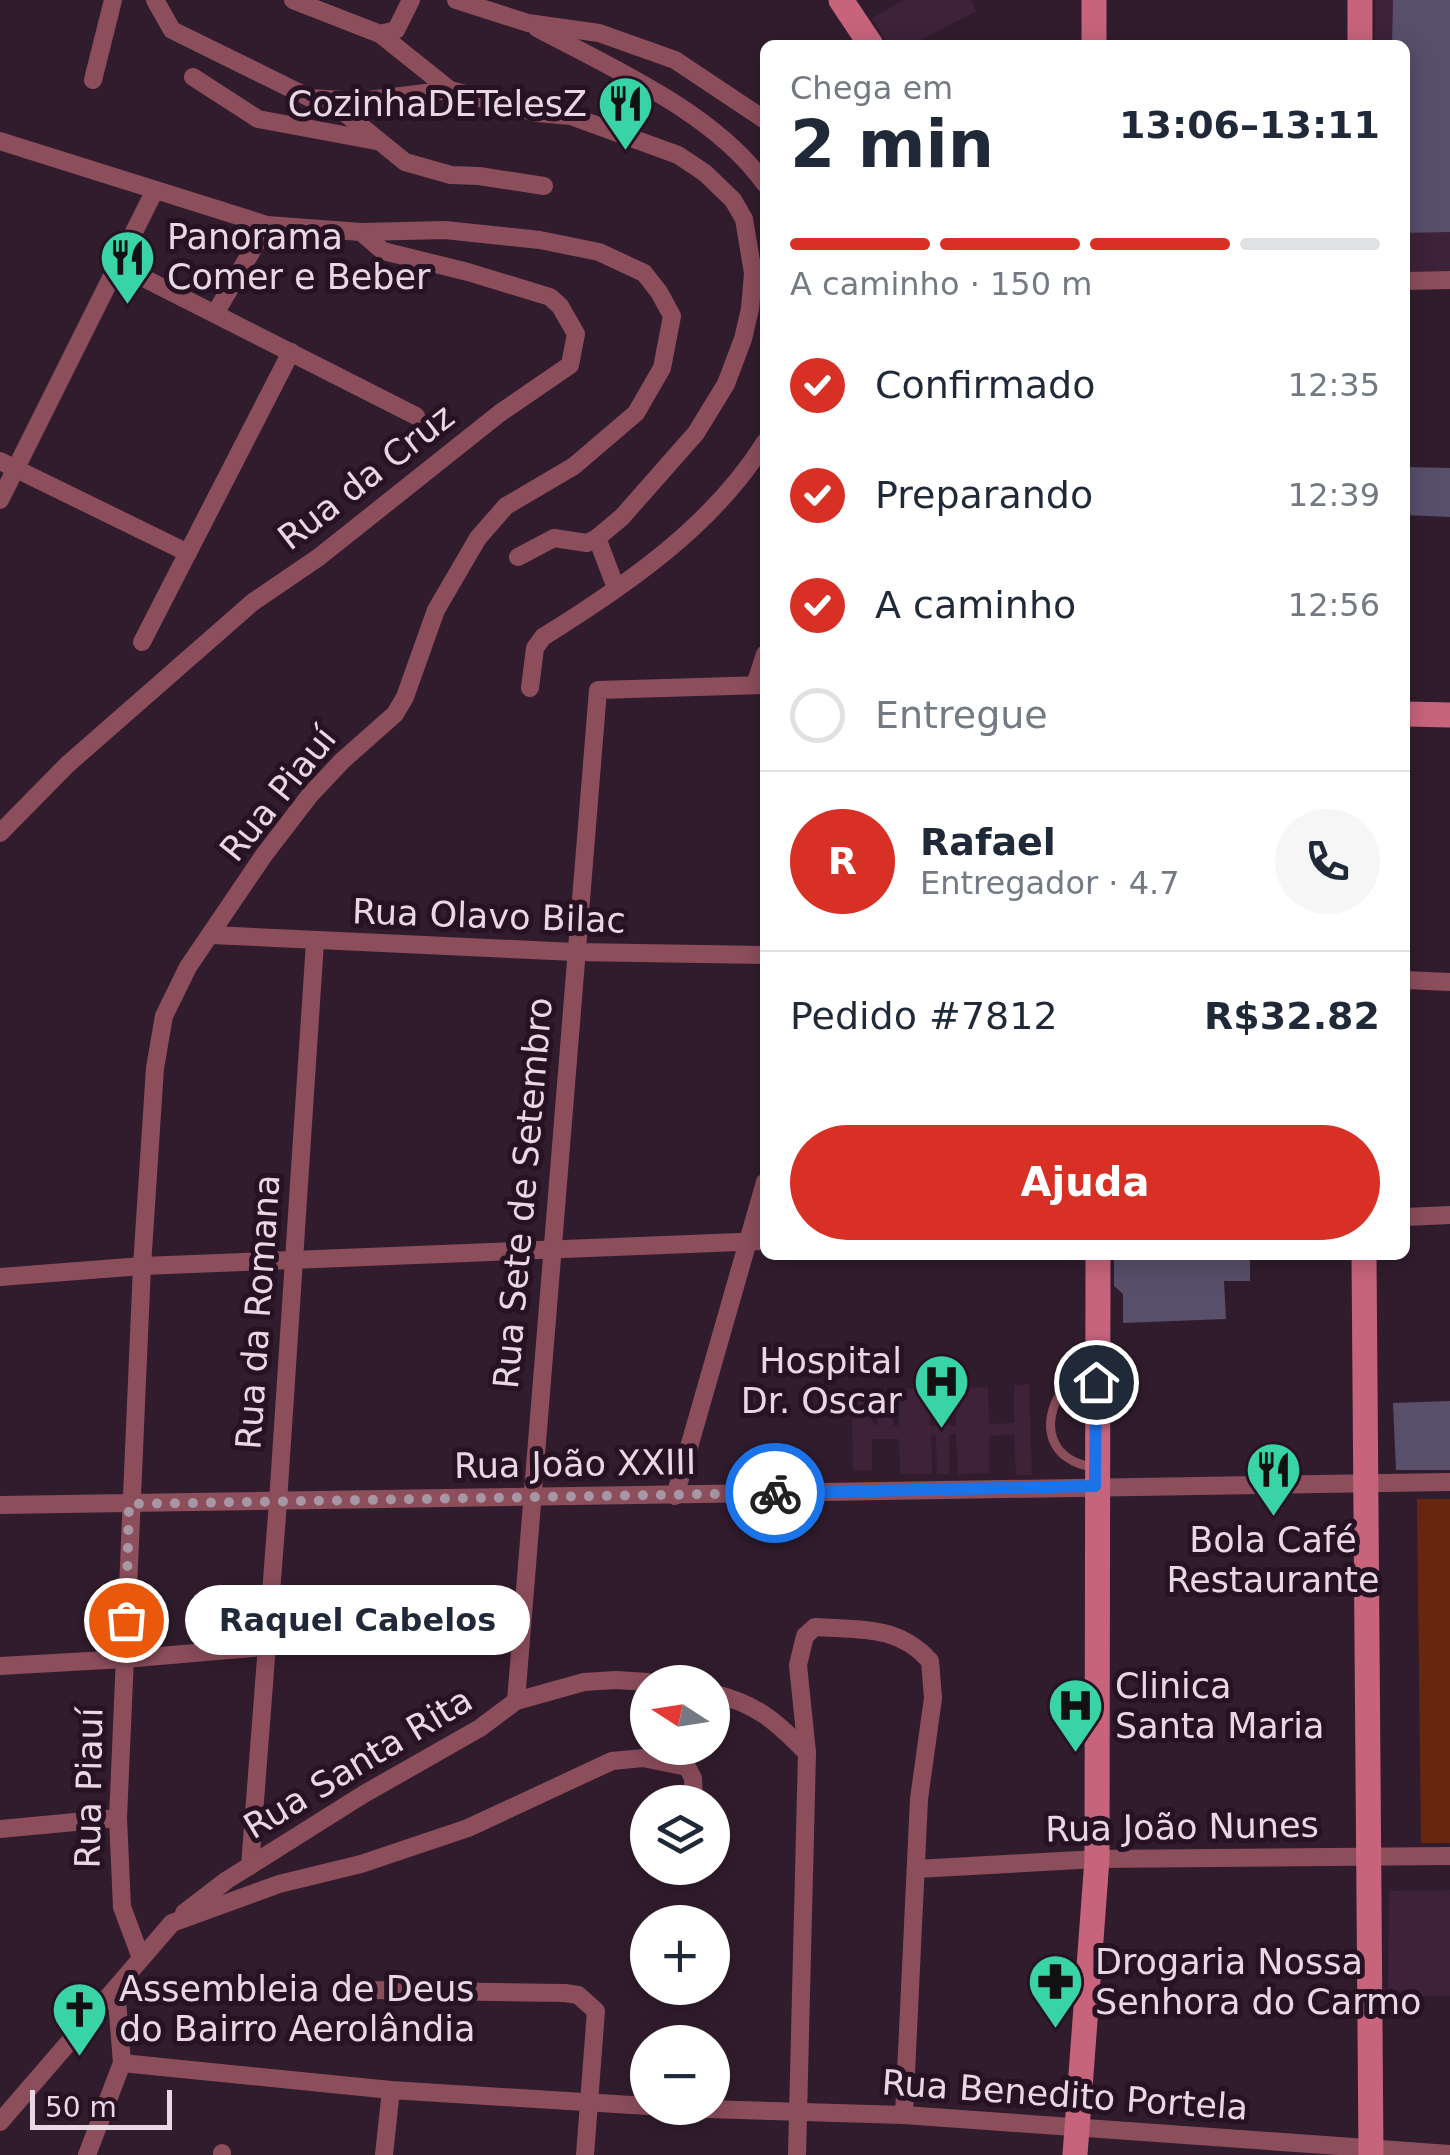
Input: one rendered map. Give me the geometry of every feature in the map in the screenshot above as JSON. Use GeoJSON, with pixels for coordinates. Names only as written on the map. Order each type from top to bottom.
{"type":"FeatureCollection","features":[{"type":"Feature","properties":{"kind":"street"},"geometry":{"type":"LineString","coordinates":[[93,80],[113,0]]}},
{"type":"Feature","properties":{"kind":"street"},"geometry":{"type":"LineString","coordinates":[[155,0],[172,30],[340,110],[404,162],[451,175],[544,186]]}},
{"type":"Feature","properties":{"kind":"street"},"geometry":{"type":"LineString","coordinates":[[293,0],[380,34],[450,90]]}},
{"type":"Feature","properties":{"kind":"street"},"geometry":{"type":"LineString","coordinates":[[380,34],[396,30],[412,0]]}},
{"type":"Feature","properties":{"kind":"street"},"geometry":{"type":"LineString","coordinates":[[456,0],[528,23],[599,33],[675,60],[760,117]]}},
{"type":"Feature","properties":{"kind":"street"},"geometry":{"type":"LineString","coordinates":[[841,0],[868,40]]}},
{"type":"Feature","properties":{"kind":"street"},"geometry":{"type":"LineString","coordinates":[[1094,0],[1094,40]]}},
{"type":"Feature","properties":{"kind":"street"},"geometry":{"type":"LineString","coordinates":[[1360,0],[1360,40]]}},
{"type":"Feature","properties":{"kind":"street"},"geometry":{"type":"LineString","coordinates":[[528,23],[690,116],[746,159],[760,177]]}},
{"type":"Feature","properties":{"kind":"street"},"geometry":{"type":"LineString","coordinates":[[193,77],[258,119],[376,140]]}},
{"type":"Feature","properties":{"kind":"street"},"geometry":{"type":"LineString","coordinates":[[310,98],[360,100],[450,90],[537,113],[571,116],[678,155],[705,173],[732,200],[744,219],[752,273],[750,308],[726,384],[696,433],[622,517],[597,538],[587,543],[554,538],[518,557]]}},
{"type":"Feature","properties":{"kind":"street","name":"Rua Piauí"},"geometry":{"type":"LineString","coordinates":[[0,142],[267,226],[361,232],[444,230],[540,240],[598,252],[644,273],[672,316],[662,368],[636,414],[574,466],[506,506],[478,538],[436,610],[394,714],[310,795],[264,855],[175,989],[158,1043],[142,1266],[118,1818],[122,1907],[142,1958]]}},
{"type":"Feature","properties":{"kind":"street"},"geometry":{"type":"LineString","coordinates":[[0,500],[8,464],[155,190]]}},
{"type":"Feature","properties":{"kind":"street"},"geometry":{"type":"LineString","coordinates":[[216,312],[267,226]]}},
{"type":"Feature","properties":{"kind":"street","name":"Rua da Cruz"},"geometry":{"type":"LineString","coordinates":[[0,833],[68,764],[253,602],[319,557],[500,413],[570,365],[576,334],[560,306],[550,298],[383,251],[361,232]]}},
{"type":"Feature","properties":{"kind":"street"},"geometry":{"type":"LineString","coordinates":[[116,264],[416,416]]}},
{"type":"Feature","properties":{"kind":"street"},"geometry":{"type":"LineString","coordinates":[[1410,282],[1450,280]]}},
{"type":"Feature","properties":{"kind":"street"},"geometry":{"type":"LineString","coordinates":[[142,642],[291,352]]}},
{"type":"Feature","properties":{"kind":"street"},"geometry":{"type":"LineString","coordinates":[[530,688],[535,648],[542,636],[667,549],[732,489],[760,449]]}},
{"type":"Feature","properties":{"kind":"street"},"geometry":{"type":"LineString","coordinates":[[8,464],[188,552]]}},
{"type":"Feature","properties":{"kind":"street"},"geometry":{"type":"LineString","coordinates":[[597,538],[616,588]]}},
{"type":"Feature","properties":{"kind":"street","name":"Rua Sete de Setembro"},"geometry":{"type":"LineString","coordinates":[[516,1701],[598,690],[760,685]]}},
{"type":"Feature","properties":{"kind":"street"},"geometry":{"type":"LineString","coordinates":[[1410,714],[1450,716]]}},
{"type":"Feature","properties":{"kind":"street","name":"Rua Olavo Bilac"},"geometry":{"type":"LineString","coordinates":[[211,935],[575,952],[760,956]]}},
{"type":"Feature","properties":{"kind":"street","name":"Rua da Romana"},"geometry":{"type":"LineString","coordinates":[[250,1866],[315,942]]}},
{"type":"Feature","properties":{"kind":"street"},"geometry":{"type":"LineString","coordinates":[[1410,980],[1450,982]]}},
{"type":"Feature","properties":{"kind":"street"},"geometry":{"type":"LineString","coordinates":[[675,1496],[756,1241],[760,1215]]}},
{"type":"Feature","properties":{"kind":"street"},"geometry":{"type":"LineString","coordinates":[[1410,1217],[1450,1215]]}},
{"type":"Feature","properties":{"kind":"street"},"geometry":{"type":"LineString","coordinates":[[0,1277],[142,1266],[756,1241]]}},
{"type":"Feature","properties":{"kind":"street"},"geometry":{"type":"LineString","coordinates":[[1075,2155],[1096,1858],[1098,1260]]}},
{"type":"Feature","properties":{"kind":"street"},"geometry":{"type":"LineString","coordinates":[[1364,1260],[1371,2152]]}},
{"type":"Feature","properties":{"kind":"street","name":"Rua João XXIII"},"geometry":{"type":"LineString","coordinates":[[0,1505],[675,1496],[1095,1477],[1450,1482]]}},
{"type":"Feature","properties":{"kind":"street"},"geometry":{"type":"LineString","coordinates":[[0,1666],[520,1625]]}},
{"type":"Feature","properties":{"kind":"street"},"geometry":{"type":"LineString","coordinates":[[796,2155],[807,1753],[798,1664],[805,1636],[815,1627],[888,1632],[908,1642],[930,1661],[933,1698],[919,1799],[904,2116]]}},
{"type":"Feature","properties":{"kind":"street","name":"Rua Santa Rita"},"geometry":{"type":"LineString","coordinates":[[0,2122],[172,1923],[250,1866],[364,1794],[480,1728],[516,1701],[584,1682],[630,1681]]}},
{"type":"Feature","properties":{"kind":"street"},"geometry":{"type":"LineString","coordinates":[[730,1698],[752,1705],[773,1718],[807,1753]]}},
{"type":"Feature","properties":{"kind":"street"},"geometry":{"type":"LineString","coordinates":[[172,1923],[279,1884],[361,1864],[468,1828],[612,1760],[643,1758],[687,1767],[694,1785]]}},
{"type":"Feature","properties":{"kind":"street"},"geometry":{"type":"LineString","coordinates":[[0,1830],[118,1818]]}},
{"type":"Feature","properties":{"kind":"street","name":"Rua João Nunes"},"geometry":{"type":"LineString","coordinates":[[916,1869],[1096,1858],[1450,1856]]}},
{"type":"Feature","properties":{"kind":"street"},"geometry":{"type":"LineString","coordinates":[[87,2155],[122,2063],[116,1988]]}},
{"type":"Feature","properties":{"kind":"street"},"geometry":{"type":"LineString","coordinates":[[368,1990],[578,1995],[596,2011],[585,2155]]}},
{"type":"Feature","properties":{"kind":"street"},"geometry":{"type":"LineString","coordinates":[[122,2063],[390,2090],[630,2105]]}},
{"type":"Feature","properties":{"kind":"street"},"geometry":{"type":"LineString","coordinates":[[384,2155],[390,2090]]}},
{"type":"Feature","properties":{"kind":"street","name":"Rua Benedito Portela"},"geometry":{"type":"LineString","coordinates":[[730,2111],[904,2116],[1371,2152],[1450,2154]]}},
{"type":"Feature","properties":{"kind":"lane"},"geometry":{"type":"LineString","coordinates":[[1095,1477],[1059,1454],[1054,1446],[1052,1422],[1054,1404],[1062,1389],[1096,1382]]}},
{"type":"Feature","properties":{"kind":"shaded area"},"geometry":{"type":"Polygon","coordinates":[[[904,0],[971,0],[976,11],[921,40],[885,40],[872,18],[904,0]]]}},
{"type":"Feature","properties":{"kind":"shaded area"},"geometry":{"type":"Polygon","coordinates":[[[1375,0],[1450,0],[1450,271],[1410,272],[1410,40],[1375,40],[1375,0]]]}},
{"type":"Feature","properties":{"kind":"shaded area","name":"Hospital Dr. Oscar"},"geometry":{"type":"Polygon","coordinates":[[[1029,1384],[1032,1475],[1016,1475],[1014,1434],[989,1436],[989,1473],[958,1474],[956,1434],[949,1435],[950,1474],[937,1474],[936,1436],[931,1437],[932,1474],[900,1474],[899,1439],[872,1439],[872,1470],[853,1471],[852,1390],[871,1391],[873,1425],[878,1424],[876,1390],[893,1389],[893,1426],[899,1427],[899,1389],[928,1388],[930,1426],[956,1425],[955,1388],[988,1387],[989,1424],[1014,1423],[1014,1385],[1029,1384]]]}},
{"type":"Feature","properties":{"kind":"shaded area"},"geometry":{"type":"Polygon","coordinates":[[[1417,1499],[1450,1499],[1450,1843],[1421,1843],[1417,1499]]]}},
{"type":"Feature","properties":{"kind":"shaded area"},"geometry":{"type":"Polygon","coordinates":[[[1450,1890],[1450,1996],[1388,1997],[1389,1891],[1450,1890]]]}},
{"type":"Feature","properties":{"kind":"building"},"geometry":{"type":"Polygon","coordinates":[[[1393,0],[1450,0],[1450,232],[1410,233],[1410,40],[1392,40],[1393,0]]]}},
{"type":"Feature","properties":{"kind":"building"},"geometry":{"type":"Polygon","coordinates":[[[1410,467],[1450,468],[1450,517],[1410,515],[1410,467]]]}},
{"type":"Feature","properties":{"kind":"building"},"geometry":{"type":"Polygon","coordinates":[[[1114,1260],[1250,1260],[1250,1281],[1224,1281],[1226,1319],[1123,1323],[1123,1294],[1114,1286],[1114,1260]]]}},
{"type":"Feature","properties":{"kind":"building"},"geometry":{"type":"Polygon","coordinates":[[[1450,1401],[1450,1470],[1396,1470],[1393,1403],[1450,1401]]]}},
{"type":"Feature","properties":{"kind":"way so far"},"geometry":{"type":"LineString","coordinates":[[126,1620],[129,1504],[775,1493]]}},
{"type":"Feature","properties":{"kind":"place","name":"CozinhaDETelesZ"},"geometry":{"type":"Point","coordinates":[626,153]}},
{"type":"Feature","properties":{"kind":"place","name":"Panorama Comer e Beber"},"geometry":{"type":"Point","coordinates":[128,306]}},
{"type":"Feature","properties":{"kind":"place","name":"Hospital Dr. Oscar"},"geometry":{"type":"Point","coordinates":[941,1430]}},
{"type":"Feature","properties":{"kind":"place","name":"Bola Café Restaurante"},"geometry":{"type":"Point","coordinates":[1273,1518]}},
{"type":"Feature","properties":{"kind":"place","name":"Raquel Cabelos"},"geometry":{"type":"Point","coordinates":[126,1620]}},
{"type":"Feature","properties":{"kind":"place","name":"Clinica Santa Maria"},"geometry":{"type":"Point","coordinates":[1076,1755]}},
{"type":"Feature","properties":{"kind":"place","name":"Drogaria Nossa Senhora do Carmo"},"geometry":{"type":"Point","coordinates":[1056,2031]}},
{"type":"Feature","properties":{"kind":"place","name":"Assembleia de Deus do Bairro Aerolândia"},"geometry":{"type":"Point","coordinates":[80,2058]}},
{"type":"Feature","properties":{"kind":"route"},"geometry":{"type":"LineString","coordinates":[[775,1493],[1095,1486],[1096,1382]]}}]}
